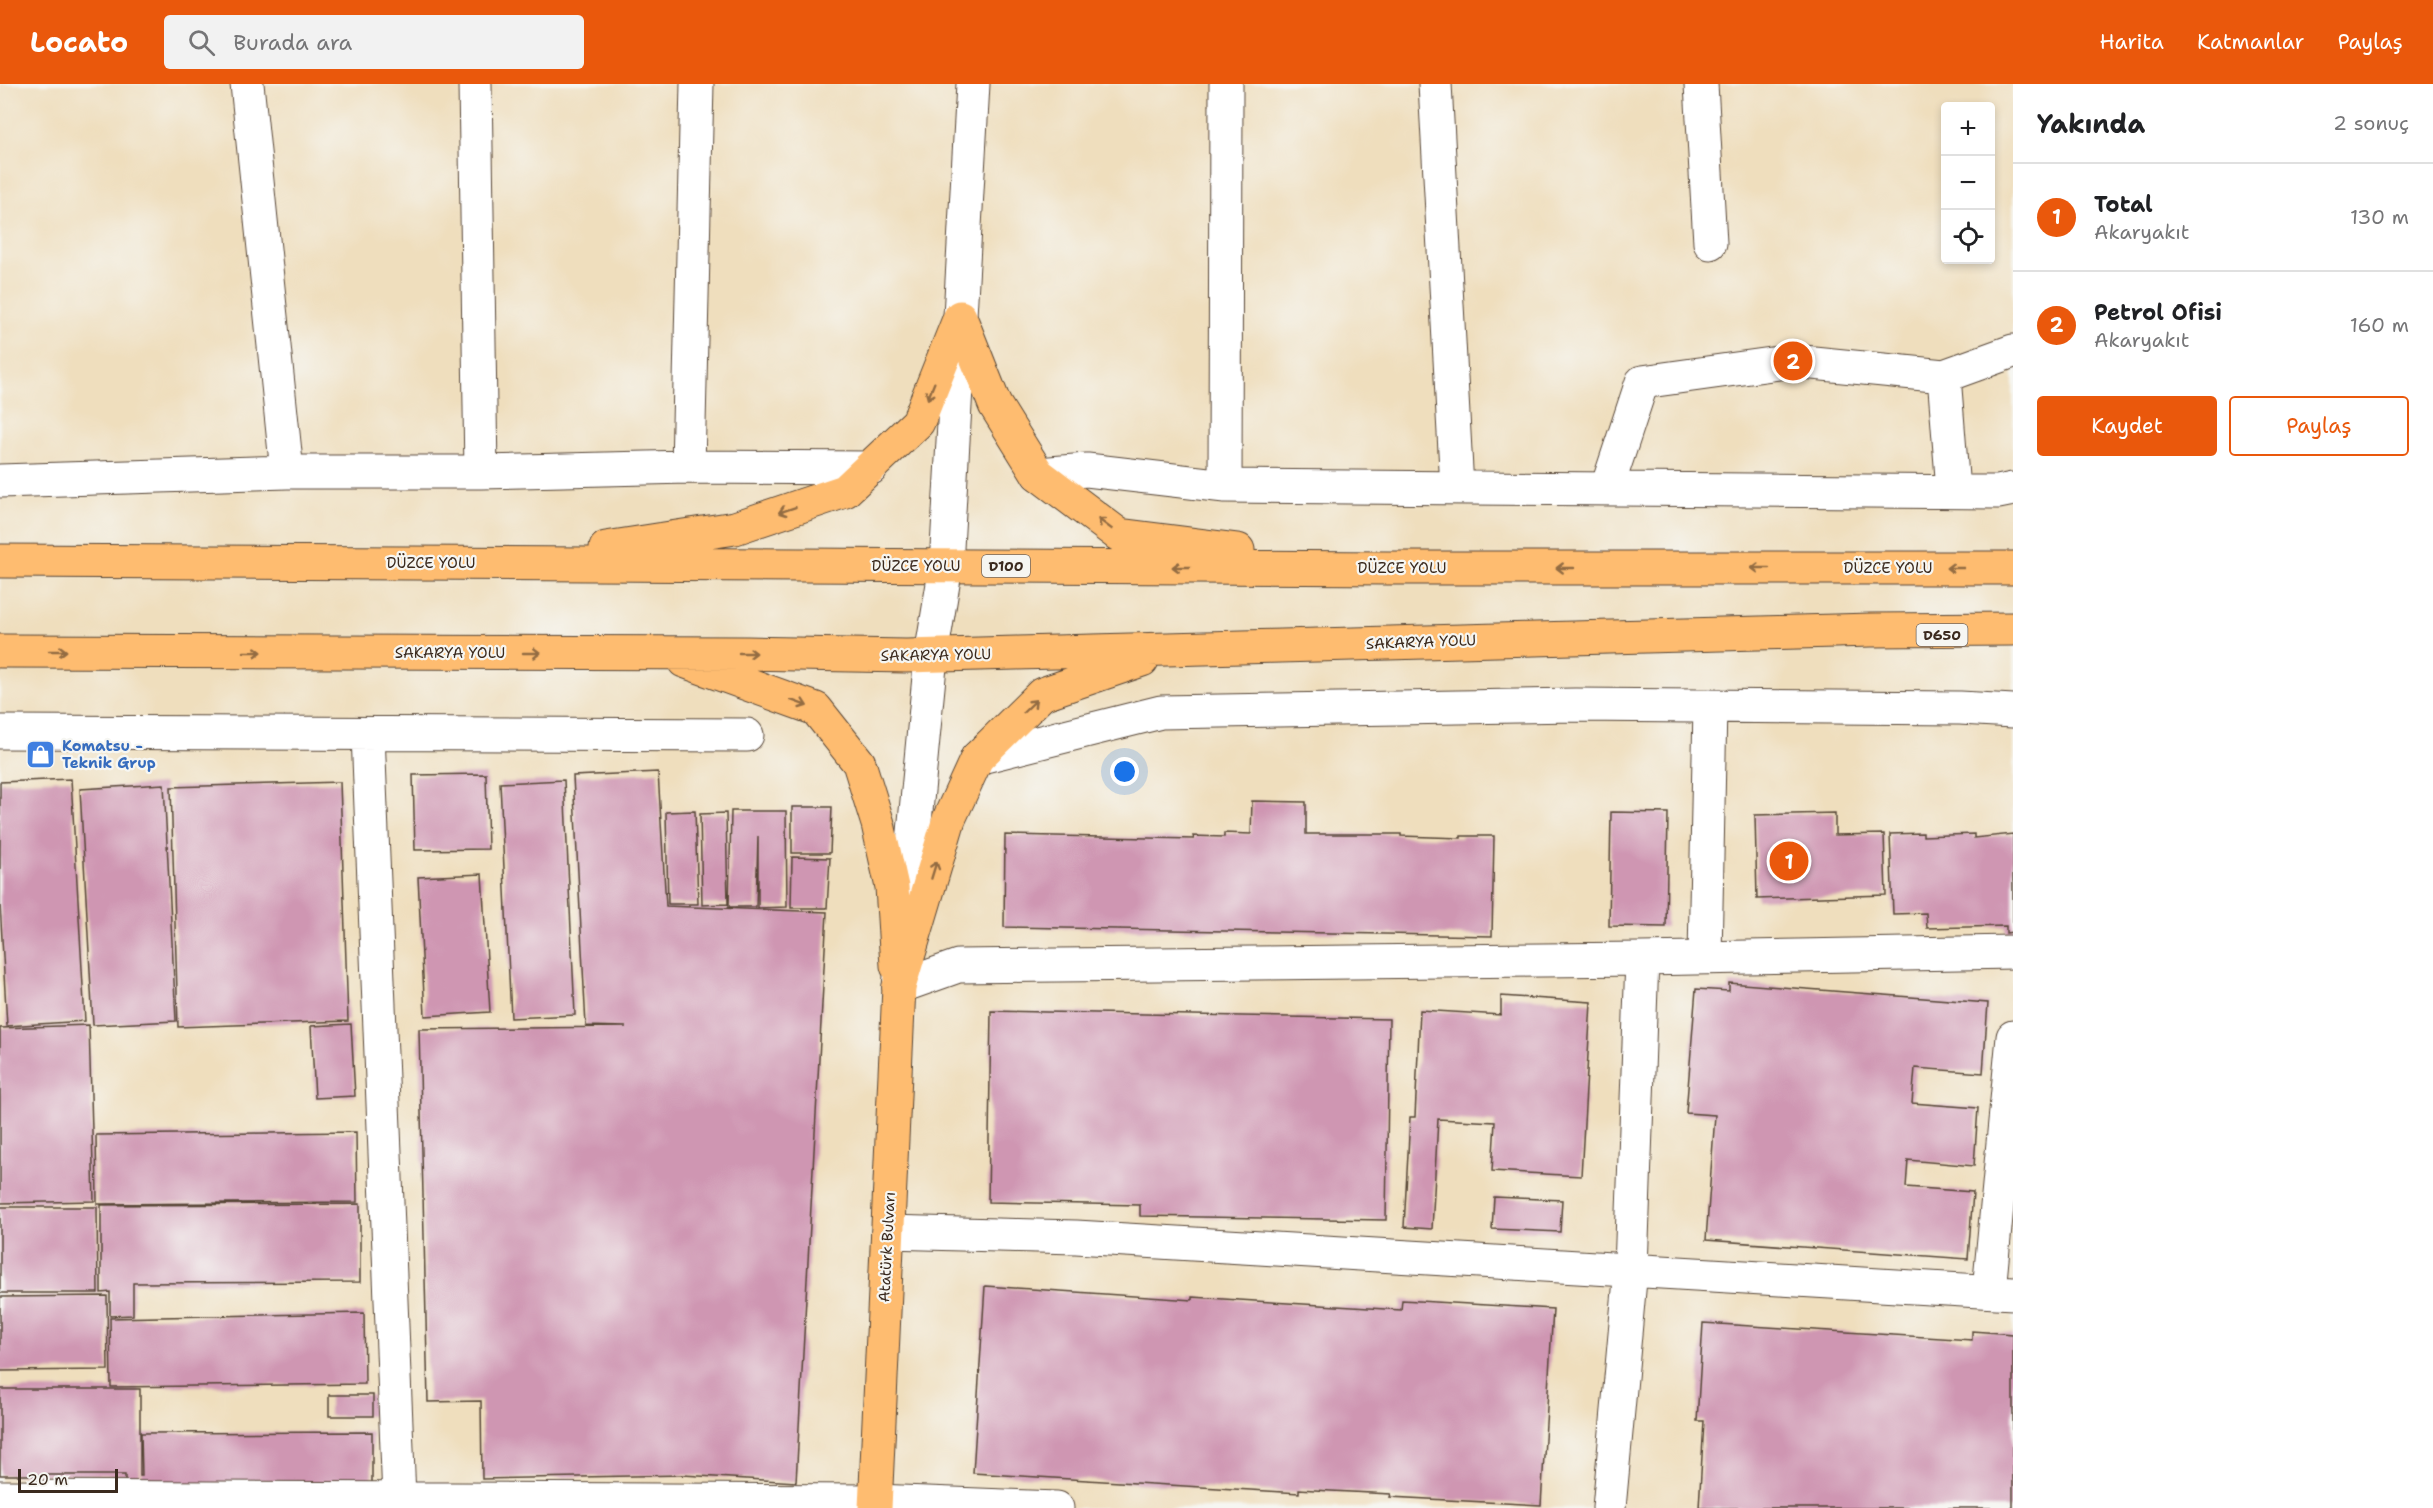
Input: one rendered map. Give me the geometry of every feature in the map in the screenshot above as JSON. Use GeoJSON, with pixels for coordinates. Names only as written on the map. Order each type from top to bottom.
{"type":"FeatureCollection","features":[{"type":"Feature","properties":{"kind":"main road"},"geometry":{"type":"LineString","coordinates":[[512,563],[735,528],[845,491],[918,422],[960,317]]}},
{"type":"Feature","properties":{"kind":"main road"},"geometry":{"type":"LineString","coordinates":[[960,317],[995,405],[1038,474],[1119,535],[1389,568]]}},
{"type":"Feature","properties":{"kind":"main road","name":"DÜZCE YOLU"},"geometry":{"type":"LineString","coordinates":[[0,561],[1389,568],[2013,568]]}},
{"type":"Feature","properties":{"kind":"main road"},"geometry":{"type":"LineString","coordinates":[[1871,630],[2013,629]]}},
{"type":"Feature","properties":{"kind":"main road","name":"SAKARYA YOLU"},"geometry":{"type":"LineString","coordinates":[[0,651],[931,656],[1871,630]]}},
{"type":"Feature","properties":{"kind":"main road","name":"D650"},"geometry":{"type":"LineString","coordinates":[[1871,630],[2013,640]]}},
{"type":"Feature","properties":{"kind":"main road"},"geometry":{"type":"LineString","coordinates":[[899,987],[949,819],[977,758],[1042,694],[1173,649]]}},
{"type":"Feature","properties":{"kind":"main road"},"geometry":{"type":"LineString","coordinates":[[665,654],[816,709],[859,763],[878,824],[892,887],[899,987]]}},
{"type":"Feature","properties":{"kind":"main road","name":"Atatürk Bulvarı"},"geometry":{"type":"LineString","coordinates":[[875,1504],[899,987]]}},
{"type":"Feature","properties":{"kind":"street"},"geometry":{"type":"LineString","coordinates":[[247,84],[287,472]]}},
{"type":"Feature","properties":{"kind":"street"},"geometry":{"type":"LineString","coordinates":[[475,84],[482,472]]}},
{"type":"Feature","properties":{"kind":"street"},"geometry":{"type":"LineString","coordinates":[[688,467],[697,84]]}},
{"type":"Feature","properties":{"kind":"street"},"geometry":{"type":"LineString","coordinates":[[973,84],[946,566],[931,656],[899,987],[958,966],[1642,959],[2013,952]]}},
{"type":"Feature","properties":{"kind":"street"},"geometry":{"type":"LineString","coordinates":[[1225,486],[1226,84]]}},
{"type":"Feature","properties":{"kind":"street"},"geometry":{"type":"LineString","coordinates":[[1436,84],[1458,488]]}},
{"type":"Feature","properties":{"kind":"street"},"geometry":{"type":"LineString","coordinates":[[1701,84],[1710,243]]}},
{"type":"Feature","properties":{"kind":"street"},"geometry":{"type":"LineString","coordinates":[[1607,488],[1642,382],[1793,361],[1944,376],[2013,351]]}},
{"type":"Feature","properties":{"kind":"street"},"geometry":{"type":"LineString","coordinates":[[1944,376],[1953,490]]}},
{"type":"Feature","properties":{"kind":"street"},"geometry":{"type":"LineString","coordinates":[[0,481],[287,472],[482,472],[688,467],[871,468]]}},
{"type":"Feature","properties":{"kind":"street"},"geometry":{"type":"LineString","coordinates":[[1038,474],[1087,470],[1225,486],[1998,492],[2013,489]]}},
{"type":"Feature","properties":{"kind":"street"},"geometry":{"type":"LineString","coordinates":[[977,758],[1161,712],[1575,705],[1960,708],[2013,711]]}},
{"type":"Feature","properties":{"kind":"street"},"geometry":{"type":"LineString","coordinates":[[1705,957],[1710,706]]}},
{"type":"Feature","properties":{"kind":"street"},"geometry":{"type":"LineString","coordinates":[[0,732],[747,735]]}},
{"type":"Feature","properties":{"kind":"street"},"geometry":{"type":"LineString","coordinates":[[368,734],[399,1498]]}},
{"type":"Feature","properties":{"kind":"street"},"geometry":{"type":"LineString","coordinates":[[1609,1508],[1631,1269],[1642,959]]}},
{"type":"Feature","properties":{"kind":"street"},"geometry":{"type":"LineString","coordinates":[[888,1232],[1076,1237],[2001,1292],[2013,1037]]}},
{"type":"Feature","properties":{"kind":"street"},"geometry":{"type":"LineString","coordinates":[[0,1497],[129,1503],[399,1498],[576,1503],[875,1504],[1057,1508]]}},
{"type":"Feature","properties":{"kind":"building"},"geometry":{"type":"Polygon","coordinates":[[[658,772],[666,906],[827,912],[796,1482],[683,1475],[482,1479],[481,1401],[428,1402],[419,1029],[626,1027],[586,1026],[573,776],[658,772]]]}},
{"type":"Feature","properties":{"kind":"building"},"geometry":{"type":"Polygon","coordinates":[[[486,774],[488,849],[415,850],[413,775],[486,774]]]}},
{"type":"Feature","properties":{"kind":"building"},"geometry":{"type":"Polygon","coordinates":[[[71,779],[85,1021],[7,1026],[0,904],[0,782],[71,779]]]}},
{"type":"Feature","properties":{"kind":"building"},"geometry":{"type":"Polygon","coordinates":[[[564,780],[575,1015],[511,1018],[500,783],[564,780]]]}},
{"type":"Feature","properties":{"kind":"building"},"geometry":{"type":"Polygon","coordinates":[[[340,782],[348,1021],[178,1027],[171,787],[340,782]]]}},
{"type":"Feature","properties":{"kind":"building"},"geometry":{"type":"Polygon","coordinates":[[[164,784],[176,1021],[93,1025],[80,789],[164,784]]]}},
{"type":"Feature","properties":{"kind":"building"},"geometry":{"type":"Polygon","coordinates":[[[1252,801],[1306,802],[1306,834],[1401,834],[1401,836],[1461,838],[1461,836],[1494,836],[1492,936],[1004,927],[1005,835],[1194,839],[1193,836],[1224,837],[1224,833],[1251,834],[1252,801]]]}},
{"type":"Feature","properties":{"kind":"building"},"geometry":{"type":"Polygon","coordinates":[[[792,807],[832,807],[830,853],[792,853],[792,807]]]}},
{"type":"Feature","properties":{"kind":"building"},"geometry":{"type":"Polygon","coordinates":[[[695,811],[698,904],[668,904],[666,812],[695,811]]]}},
{"type":"Feature","properties":{"kind":"building"},"geometry":{"type":"Polygon","coordinates":[[[731,811],[786,811],[787,907],[758,908],[758,836],[756,907],[729,907],[731,811]]]}},
{"type":"Feature","properties":{"kind":"building"},"geometry":{"type":"Polygon","coordinates":[[[1611,812],[1668,813],[1666,927],[1609,926],[1611,812]]]}},
{"type":"Feature","properties":{"kind":"building"},"geometry":{"type":"Polygon","coordinates":[[[726,813],[728,904],[702,905],[700,814],[726,813]]]}},
{"type":"Feature","properties":{"kind":"building"},"geometry":{"type":"Polygon","coordinates":[[[1835,813],[1835,835],[1884,834],[1886,895],[1757,899],[1755,815],[1835,813]]]}},
{"type":"Feature","properties":{"kind":"building"},"geometry":{"type":"Polygon","coordinates":[[[1923,833],[1923,836],[1974,834],[1974,838],[2013,834],[2013,932],[2006,933],[2006,926],[1927,928],[1926,913],[1893,914],[1890,834],[1923,833]]]}},
{"type":"Feature","properties":{"kind":"building"},"geometry":{"type":"Polygon","coordinates":[[[792,857],[830,858],[827,908],[791,908],[792,857]]]}},
{"type":"Feature","properties":{"kind":"building"},"geometry":{"type":"Polygon","coordinates":[[[482,874],[490,1012],[425,1016],[418,877],[482,874]]]}},
{"type":"Feature","properties":{"kind":"building"},"geometry":{"type":"Polygon","coordinates":[[[1729,983],[1988,1003],[1983,1073],[1915,1068],[1912,1103],[1978,1108],[1974,1166],[1908,1160],[1906,1187],[1973,1192],[1968,1259],[1706,1240],[1715,1115],[1686,1113],[1696,989],[1729,991],[1729,983]]]}},
{"type":"Feature","properties":{"kind":"building"},"geometry":{"type":"Polygon","coordinates":[[[1501,996],[1591,1002],[1581,1176],[1492,1171],[1495,1122],[1438,1119],[1432,1229],[1404,1227],[1410,1117],[1415,1117],[1420,1010],[1501,1015],[1501,996]]]}},
{"type":"Feature","properties":{"kind":"building"},"geometry":{"type":"Polygon","coordinates":[[[991,1011],[1389,1019],[1386,1220],[1140,1216],[1140,1205],[988,1202],[991,1011]]]}},
{"type":"Feature","properties":{"kind":"building"},"geometry":{"type":"Polygon","coordinates":[[[351,1024],[355,1096],[315,1098],[311,1026],[351,1024]]]}},
{"type":"Feature","properties":{"kind":"building"},"geometry":{"type":"Polygon","coordinates":[[[89,1025],[94,1201],[0,1203],[0,1028],[89,1025]]]}},
{"type":"Feature","properties":{"kind":"building"},"geometry":{"type":"Polygon","coordinates":[[[356,1132],[357,1202],[97,1204],[96,1135],[356,1132]]]}},
{"type":"Feature","properties":{"kind":"building"},"geometry":{"type":"Polygon","coordinates":[[[1494,1197],[1562,1200],[1560,1232],[1492,1229],[1494,1197]]]}},
{"type":"Feature","properties":{"kind":"building"},"geometry":{"type":"Polygon","coordinates":[[[360,1204],[360,1282],[133,1283],[133,1315],[110,1316],[110,1292],[101,1293],[101,1205],[360,1204]]]}},
{"type":"Feature","properties":{"kind":"building"},"geometry":{"type":"Polygon","coordinates":[[[0,1207],[97,1207],[98,1293],[0,1293],[0,1207]]]}},
{"type":"Feature","properties":{"kind":"building"},"geometry":{"type":"Polygon","coordinates":[[[985,1286],[1192,1300],[1192,1297],[1401,1310],[1402,1300],[1553,1309],[1541,1505],[1390,1497],[1391,1494],[1299,1489],[1299,1493],[973,1473],[985,1286]]]}},
{"type":"Feature","properties":{"kind":"building"},"geometry":{"type":"Polygon","coordinates":[[[107,1296],[108,1370],[0,1371],[0,1297],[107,1296]]]}},
{"type":"Feature","properties":{"kind":"building"},"geometry":{"type":"Polygon","coordinates":[[[364,1313],[365,1384],[111,1387],[110,1318],[364,1313]]]}},
{"type":"Feature","properties":{"kind":"building"},"geometry":{"type":"Polygon","coordinates":[[[1703,1323],[1972,1340],[1972,1331],[2013,1334],[2013,1508],[1699,1508],[1704,1421],[1697,1421],[1703,1323]]]}},
{"type":"Feature","properties":{"kind":"building"},"geometry":{"type":"Polygon","coordinates":[[[0,1389],[140,1389],[140,1476],[142,1476],[141,1433],[372,1432],[372,1484],[125,1485],[125,1475],[0,1475],[0,1389]]]}},
{"type":"Feature","properties":{"kind":"building"},"geometry":{"type":"Polygon","coordinates":[[[329,1395],[373,1395],[373,1416],[329,1416],[329,1395]]]}},
{"type":"Feature","properties":{"kind":"place","name":"Petrol Ofisi"},"geometry":{"type":"Point","coordinates":[1793,361]}},
{"type":"Feature","properties":{"kind":"place","name":"Komatsu - Teknik Grup"},"geometry":{"type":"Point","coordinates":[41,755]}},
{"type":"Feature","properties":{"kind":"place","name":"Total"},"geometry":{"type":"Point","coordinates":[1789,861]}}]}
